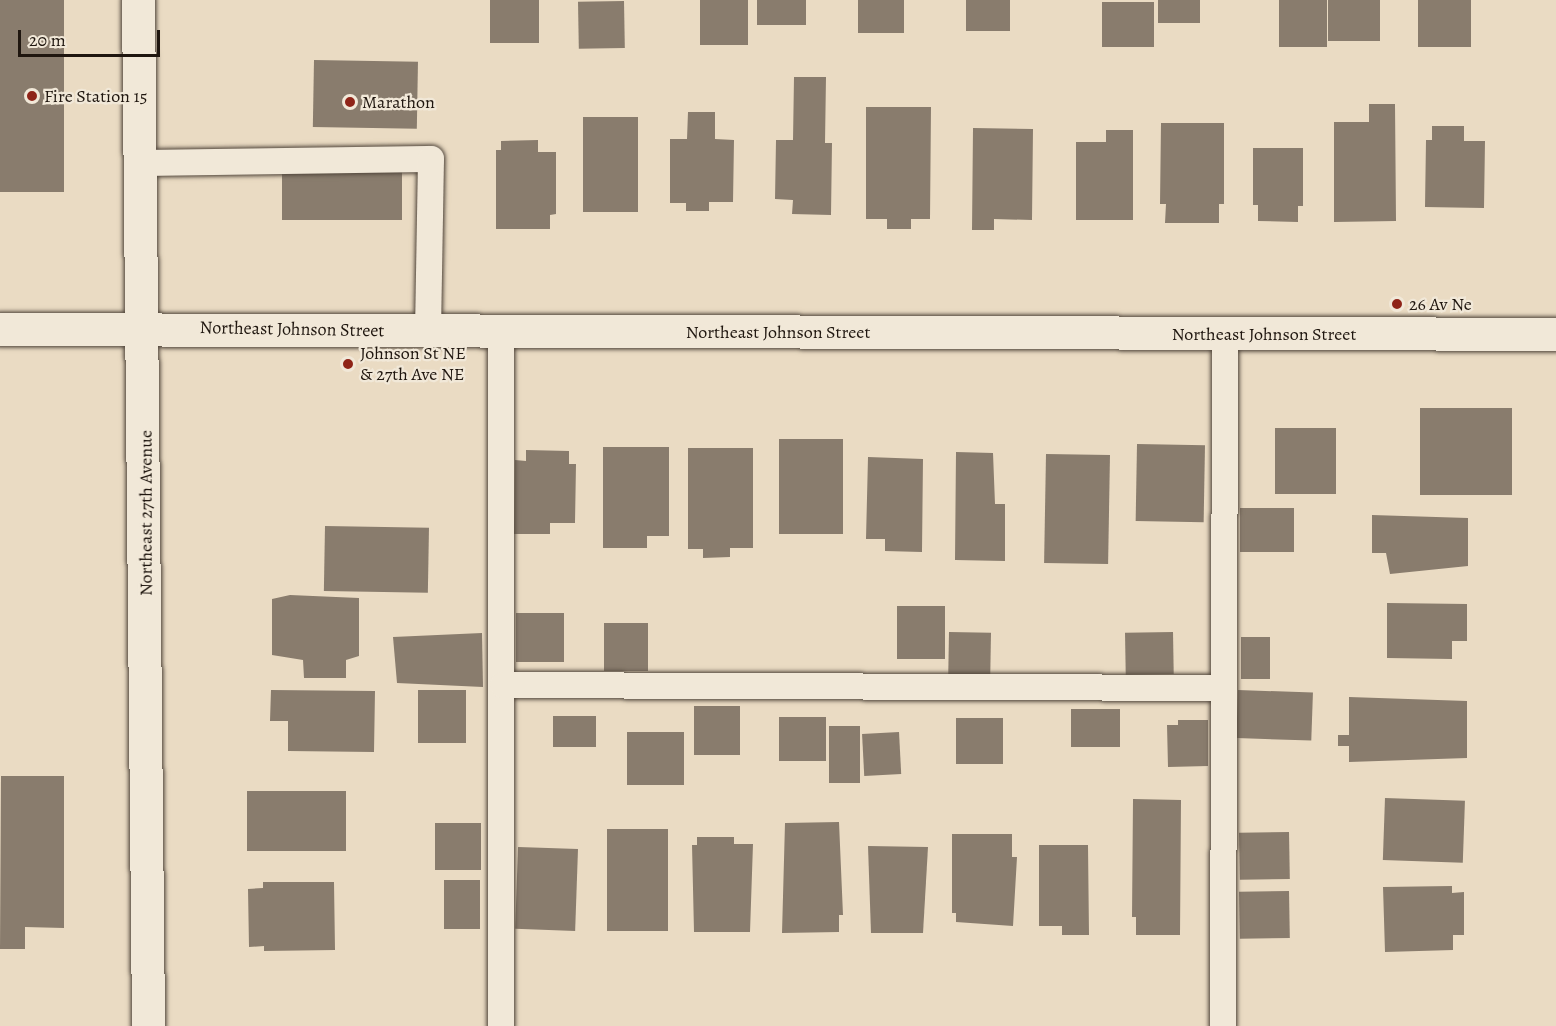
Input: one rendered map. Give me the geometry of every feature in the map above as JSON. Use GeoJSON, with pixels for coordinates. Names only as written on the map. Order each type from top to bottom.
{"type":"FeatureCollection","features":[{"type":"Feature","properties":{"kind":"street","name":"Northeast 27th Avenue"},"geometry":{"type":"LineString","coordinates":[[138,0],[148,1026]]}},
{"type":"Feature","properties":{"kind":"street","name":"Northeast Johnson Street"},"geometry":{"type":"LineString","coordinates":[[0,329],[1556,334]]}},
{"type":"Feature","properties":{"kind":"lane"},"geometry":{"type":"LineString","coordinates":[[139,163],[431,159],[428,330]]}},
{"type":"Feature","properties":{"kind":"lane"},"geometry":{"type":"LineString","coordinates":[[501,330],[503,685],[501,1026]]}},
{"type":"Feature","properties":{"kind":"lane"},"geometry":{"type":"LineString","coordinates":[[1222,1026],[1225,334]]}},
{"type":"Feature","properties":{"kind":"lane"},"geometry":{"type":"LineString","coordinates":[[503,685],[1223,688]]}},
{"type":"Feature","properties":{"kind":"building","name":"Fire Station 15"},"geometry":{"type":"Polygon","coordinates":[[[0,0],[64,0],[64,192],[0,192],[0,0]]]}},
{"type":"Feature","properties":{"kind":"building"},"geometry":{"type":"Polygon","coordinates":[[[490,0],[539,0],[539,43],[490,43],[490,0]]]}},
{"type":"Feature","properties":{"kind":"building"},"geometry":{"type":"Polygon","coordinates":[[[700,0],[748,0],[748,45],[700,45],[700,0]]]}},
{"type":"Feature","properties":{"kind":"building"},"geometry":{"type":"Polygon","coordinates":[[[757,0],[806,0],[806,25],[757,25],[757,0]]]}},
{"type":"Feature","properties":{"kind":"building"},"geometry":{"type":"Polygon","coordinates":[[[858,0],[904,0],[904,33],[858,33],[858,0]]]}},
{"type":"Feature","properties":{"kind":"building"},"geometry":{"type":"Polygon","coordinates":[[[966,0],[1010,0],[1010,31],[966,31],[966,0]]]}},
{"type":"Feature","properties":{"kind":"building"},"geometry":{"type":"Polygon","coordinates":[[[1158,0],[1200,0],[1200,23],[1158,23],[1158,0]]]}},
{"type":"Feature","properties":{"kind":"building"},"geometry":{"type":"Polygon","coordinates":[[[1279,0],[1327,0],[1327,47],[1279,47],[1279,0]]]}},
{"type":"Feature","properties":{"kind":"building"},"geometry":{"type":"Polygon","coordinates":[[[1328,0],[1380,0],[1380,41],[1328,41],[1328,0]]]}},
{"type":"Feature","properties":{"kind":"building"},"geometry":{"type":"Polygon","coordinates":[[[1418,0],[1471,0],[1471,47],[1418,47],[1418,0]]]}},
{"type":"Feature","properties":{"kind":"building"},"geometry":{"type":"Polygon","coordinates":[[[624,1],[625,48],[579,49],[578,2],[624,1]]]}},
{"type":"Feature","properties":{"kind":"building"},"geometry":{"type":"Polygon","coordinates":[[[1102,2],[1154,2],[1154,47],[1102,47],[1102,2]]]}},
{"type":"Feature","properties":{"kind":"building"},"geometry":{"type":"Polygon","coordinates":[[[314,60],[418,62],[417,129],[313,127],[314,60]]]}},
{"type":"Feature","properties":{"kind":"building"},"geometry":{"type":"Polygon","coordinates":[[[794,77],[826,77],[825,143],[832,143],[831,215],[792,214],[793,200],[775,199],[776,140],[793,140],[794,77]]]}},
{"type":"Feature","properties":{"kind":"building"},"geometry":{"type":"Polygon","coordinates":[[[1369,104],[1395,104],[1396,221],[1334,222],[1334,122],[1369,122],[1369,104]]]}},
{"type":"Feature","properties":{"kind":"building"},"geometry":{"type":"Polygon","coordinates":[[[866,107],[931,107],[930,219],[911,219],[911,229],[887,229],[887,219],[866,219],[866,107]]]}},
{"type":"Feature","properties":{"kind":"building"},"geometry":{"type":"Polygon","coordinates":[[[688,112],[715,112],[715,139],[734,140],[733,202],[709,202],[709,211],[686,211],[686,203],[670,203],[670,139],[687,139],[688,112]]]}},
{"type":"Feature","properties":{"kind":"building"},"geometry":{"type":"Polygon","coordinates":[[[583,117],[638,117],[638,212],[583,212],[583,117]]]}},
{"type":"Feature","properties":{"kind":"building"},"geometry":{"type":"Polygon","coordinates":[[[1161,123],[1224,123],[1224,204],[1219,204],[1219,223],[1165,223],[1166,204],[1160,204],[1161,123]]]}},
{"type":"Feature","properties":{"kind":"building"},"geometry":{"type":"Polygon","coordinates":[[[1432,126],[1464,126],[1464,141],[1485,141],[1484,208],[1425,207],[1426,140],[1432,140],[1432,126]]]}},
{"type":"Feature","properties":{"kind":"building"},"geometry":{"type":"Polygon","coordinates":[[[973,128],[1033,129],[1032,220],[994,219],[994,230],[972,230],[973,128]]]}},
{"type":"Feature","properties":{"kind":"building"},"geometry":{"type":"Polygon","coordinates":[[[1106,130],[1133,130],[1133,220],[1076,220],[1076,142],[1106,142],[1106,130]]]}},
{"type":"Feature","properties":{"kind":"building"},"geometry":{"type":"Polygon","coordinates":[[[538,140],[538,152],[556,152],[556,214],[550,215],[550,229],[496,229],[496,150],[501,150],[501,141],[538,140]]]}},
{"type":"Feature","properties":{"kind":"building"},"geometry":{"type":"Polygon","coordinates":[[[1253,148],[1303,148],[1303,206],[1298,206],[1298,222],[1258,221],[1258,205],[1253,205],[1253,148]]]}},
{"type":"Feature","properties":{"kind":"building"},"geometry":{"type":"Polygon","coordinates":[[[282,168],[402,168],[402,220],[282,220],[282,168]]]}},
{"type":"Feature","properties":{"kind":"building"},"geometry":{"type":"Polygon","coordinates":[[[1420,408],[1512,408],[1512,495],[1420,495],[1420,408]]]}},
{"type":"Feature","properties":{"kind":"building"},"geometry":{"type":"Polygon","coordinates":[[[1275,428],[1336,428],[1336,494],[1275,494],[1275,428]]]}},
{"type":"Feature","properties":{"kind":"building"},"geometry":{"type":"Polygon","coordinates":[[[779,439],[843,439],[843,534],[779,534],[779,439]]]}},
{"type":"Feature","properties":{"kind":"building"},"geometry":{"type":"Polygon","coordinates":[[[1137,444],[1205,445],[1204,522],[1136,521],[1137,444]]]}},
{"type":"Feature","properties":{"kind":"building"},"geometry":{"type":"Polygon","coordinates":[[[603,447],[669,447],[669,536],[647,536],[647,548],[603,548],[603,447]]]}},
{"type":"Feature","properties":{"kind":"building"},"geometry":{"type":"Polygon","coordinates":[[[688,448],[753,448],[753,548],[730,548],[730,557],[703,558],[703,549],[688,549],[688,448]]]}},
{"type":"Feature","properties":{"kind":"building"},"geometry":{"type":"Polygon","coordinates":[[[526,450],[569,451],[569,464],[576,464],[575,523],[550,523],[550,534],[514,534],[515,460],[526,461],[526,450]]]}},
{"type":"Feature","properties":{"kind":"building"},"geometry":{"type":"Polygon","coordinates":[[[956,452],[993,453],[995,504],[1005,504],[1005,561],[955,560],[956,452]]]}},
{"type":"Feature","properties":{"kind":"building"},"geometry":{"type":"Polygon","coordinates":[[[1046,454],[1110,455],[1108,564],[1044,563],[1046,454]]]}},
{"type":"Feature","properties":{"kind":"building"},"geometry":{"type":"Polygon","coordinates":[[[868,457],[923,459],[922,552],[885,551],[885,539],[866,539],[868,457]]]}},
{"type":"Feature","properties":{"kind":"building"},"geometry":{"type":"Polygon","coordinates":[[[1240,508],[1294,508],[1294,552],[1240,552],[1240,508]]]}},
{"type":"Feature","properties":{"kind":"building"},"geometry":{"type":"Polygon","coordinates":[[[1372,515],[1468,518],[1468,566],[1390,574],[1386,553],[1372,553],[1372,515]]]}},
{"type":"Feature","properties":{"kind":"building"},"geometry":{"type":"Polygon","coordinates":[[[325,526],[429,528],[428,593],[324,591],[325,526]]]}},
{"type":"Feature","properties":{"kind":"building"},"geometry":{"type":"Polygon","coordinates":[[[290,595],[359,598],[359,656],[346,660],[346,678],[304,678],[303,660],[272,655],[272,599],[290,595]]]}},
{"type":"Feature","properties":{"kind":"building"},"geometry":{"type":"Polygon","coordinates":[[[1387,603],[1467,604],[1467,641],[1452,641],[1452,659],[1387,658],[1387,603]]]}},
{"type":"Feature","properties":{"kind":"building"},"geometry":{"type":"Polygon","coordinates":[[[897,606],[945,606],[945,659],[897,659],[897,606]]]}},
{"type":"Feature","properties":{"kind":"building"},"geometry":{"type":"Polygon","coordinates":[[[516,613],[564,613],[564,662],[516,662],[516,613]]]}},
{"type":"Feature","properties":{"kind":"building"},"geometry":{"type":"Polygon","coordinates":[[[604,623],[648,623],[648,671],[604,671],[604,623]]]}},
{"type":"Feature","properties":{"kind":"building"},"geometry":{"type":"Polygon","coordinates":[[[949,632],[991,633],[990,676],[948,675],[949,632]]]}},
{"type":"Feature","properties":{"kind":"building"},"geometry":{"type":"Polygon","coordinates":[[[1173,632],[1174,674],[1126,675],[1125,633],[1173,632]]]}},
{"type":"Feature","properties":{"kind":"building"},"geometry":{"type":"Polygon","coordinates":[[[482,633],[483,687],[397,683],[393,637],[482,633]]]}},
{"type":"Feature","properties":{"kind":"building"},"geometry":{"type":"Polygon","coordinates":[[[1241,637],[1270,637],[1270,679],[1241,679],[1241,637]]]}},
{"type":"Feature","properties":{"kind":"building"},"geometry":{"type":"Polygon","coordinates":[[[271,690],[375,691],[374,752],[288,751],[288,721],[270,721],[271,690]]]}},
{"type":"Feature","properties":{"kind":"building"},"geometry":{"type":"Polygon","coordinates":[[[418,690],[466,690],[466,743],[418,743],[418,690]]]}},
{"type":"Feature","properties":{"kind":"building"},"geometry":{"type":"Polygon","coordinates":[[[1238,690],[1313,693],[1311,741],[1236,738],[1238,690]]]}},
{"type":"Feature","properties":{"kind":"building"},"geometry":{"type":"Polygon","coordinates":[[[1349,697],[1467,701],[1467,758],[1349,762],[1349,746],[1338,746],[1338,735],[1349,735],[1349,697]]]}},
{"type":"Feature","properties":{"kind":"building"},"geometry":{"type":"Polygon","coordinates":[[[694,706],[740,706],[740,755],[694,755],[694,706]]]}},
{"type":"Feature","properties":{"kind":"building"},"geometry":{"type":"Polygon","coordinates":[[[1071,709],[1120,709],[1120,747],[1071,747],[1071,709]]]}},
{"type":"Feature","properties":{"kind":"building"},"geometry":{"type":"Polygon","coordinates":[[[553,716],[596,716],[596,747],[553,747],[553,716]]]}},
{"type":"Feature","properties":{"kind":"building"},"geometry":{"type":"Polygon","coordinates":[[[779,717],[826,717],[826,761],[779,761],[779,717]]]}},
{"type":"Feature","properties":{"kind":"building"},"geometry":{"type":"Polygon","coordinates":[[[956,718],[1003,718],[1003,764],[956,764],[956,718]]]}},
{"type":"Feature","properties":{"kind":"building"},"geometry":{"type":"Polygon","coordinates":[[[1178,720],[1208,720],[1208,766],[1168,767],[1167,725],[1178,725],[1178,720]]]}},
{"type":"Feature","properties":{"kind":"building"},"geometry":{"type":"Polygon","coordinates":[[[829,726],[860,726],[860,783],[829,783],[829,726]]]}},
{"type":"Feature","properties":{"kind":"building"},"geometry":{"type":"Polygon","coordinates":[[[627,732],[684,732],[684,785],[627,785],[627,732]]]}},
{"type":"Feature","properties":{"kind":"building"},"geometry":{"type":"Polygon","coordinates":[[[899,732],[901,774],[864,776],[862,734],[899,732]]]}},
{"type":"Feature","properties":{"kind":"building"},"geometry":{"type":"Polygon","coordinates":[[[1,776],[64,776],[64,928],[25,927],[25,949],[0,949],[1,776]]]}},
{"type":"Feature","properties":{"kind":"building"},"geometry":{"type":"Polygon","coordinates":[[[247,791],[346,791],[346,851],[247,851],[247,791]]]}},
{"type":"Feature","properties":{"kind":"building"},"geometry":{"type":"Polygon","coordinates":[[[1385,798],[1465,801],[1463,863],[1383,860],[1385,798]]]}},
{"type":"Feature","properties":{"kind":"building"},"geometry":{"type":"Polygon","coordinates":[[[1133,799],[1181,800],[1180,935],[1136,935],[1136,917],[1132,917],[1133,799]]]}},
{"type":"Feature","properties":{"kind":"building"},"geometry":{"type":"Polygon","coordinates":[[[839,822],[843,915],[839,915],[839,932],[782,933],[785,823],[839,822]]]}},
{"type":"Feature","properties":{"kind":"building"},"geometry":{"type":"Polygon","coordinates":[[[435,823],[481,823],[481,870],[435,870],[435,823]]]}},
{"type":"Feature","properties":{"kind":"building"},"geometry":{"type":"Polygon","coordinates":[[[607,829],[668,829],[668,931],[607,931],[607,829]]]}},
{"type":"Feature","properties":{"kind":"building"},"geometry":{"type":"Polygon","coordinates":[[[1289,832],[1290,879],[1240,880],[1239,833],[1289,832]]]}},
{"type":"Feature","properties":{"kind":"building"},"geometry":{"type":"Polygon","coordinates":[[[952,834],[1012,834],[1012,857],[1017,857],[1013,926],[956,922],[956,913],[952,913],[952,834]]]}},
{"type":"Feature","properties":{"kind":"building"},"geometry":{"type":"Polygon","coordinates":[[[697,837],[734,837],[734,844],[753,844],[750,932],[694,932],[692,845],[697,845],[697,837]]]}},
{"type":"Feature","properties":{"kind":"building"},"geometry":{"type":"Polygon","coordinates":[[[1039,845],[1088,845],[1089,935],[1062,935],[1062,926],[1039,926],[1039,845]]]}},
{"type":"Feature","properties":{"kind":"building"},"geometry":{"type":"Polygon","coordinates":[[[868,846],[928,847],[923,933],[871,933],[868,846]]]}},
{"type":"Feature","properties":{"kind":"building"},"geometry":{"type":"Polygon","coordinates":[[[518,847],[578,849],[575,931],[515,929],[518,847]]]}},
{"type":"Feature","properties":{"kind":"building"},"geometry":{"type":"Polygon","coordinates":[[[444,880],[480,880],[480,929],[444,929],[444,880]]]}},
{"type":"Feature","properties":{"kind":"building"},"geometry":{"type":"Polygon","coordinates":[[[263,882],[334,882],[335,950],[264,951],[264,946],[249,947],[248,889],[263,888],[263,882]]]}},
{"type":"Feature","properties":{"kind":"building"},"geometry":{"type":"Polygon","coordinates":[[[1452,886],[1452,893],[1464,892],[1464,935],[1453,935],[1453,950],[1385,952],[1383,887],[1452,886]]]}},
{"type":"Feature","properties":{"kind":"building"},"geometry":{"type":"Polygon","coordinates":[[[1289,891],[1290,938],[1240,939],[1239,892],[1289,891]]]}},
{"type":"Feature","properties":{"kind":"place","name":"Fire Station 15"},"geometry":{"type":"Point","coordinates":[32,96]}},
{"type":"Feature","properties":{"kind":"place","name":"Marathon"},"geometry":{"type":"Point","coordinates":[350,102]}},
{"type":"Feature","properties":{"kind":"place","name":"26 Av Ne"},"geometry":{"type":"Point","coordinates":[1397,304]}},
{"type":"Feature","properties":{"kind":"place","name":"Johnson St NE & 27th Ave NE"},"geometry":{"type":"Point","coordinates":[348,364]}}]}
